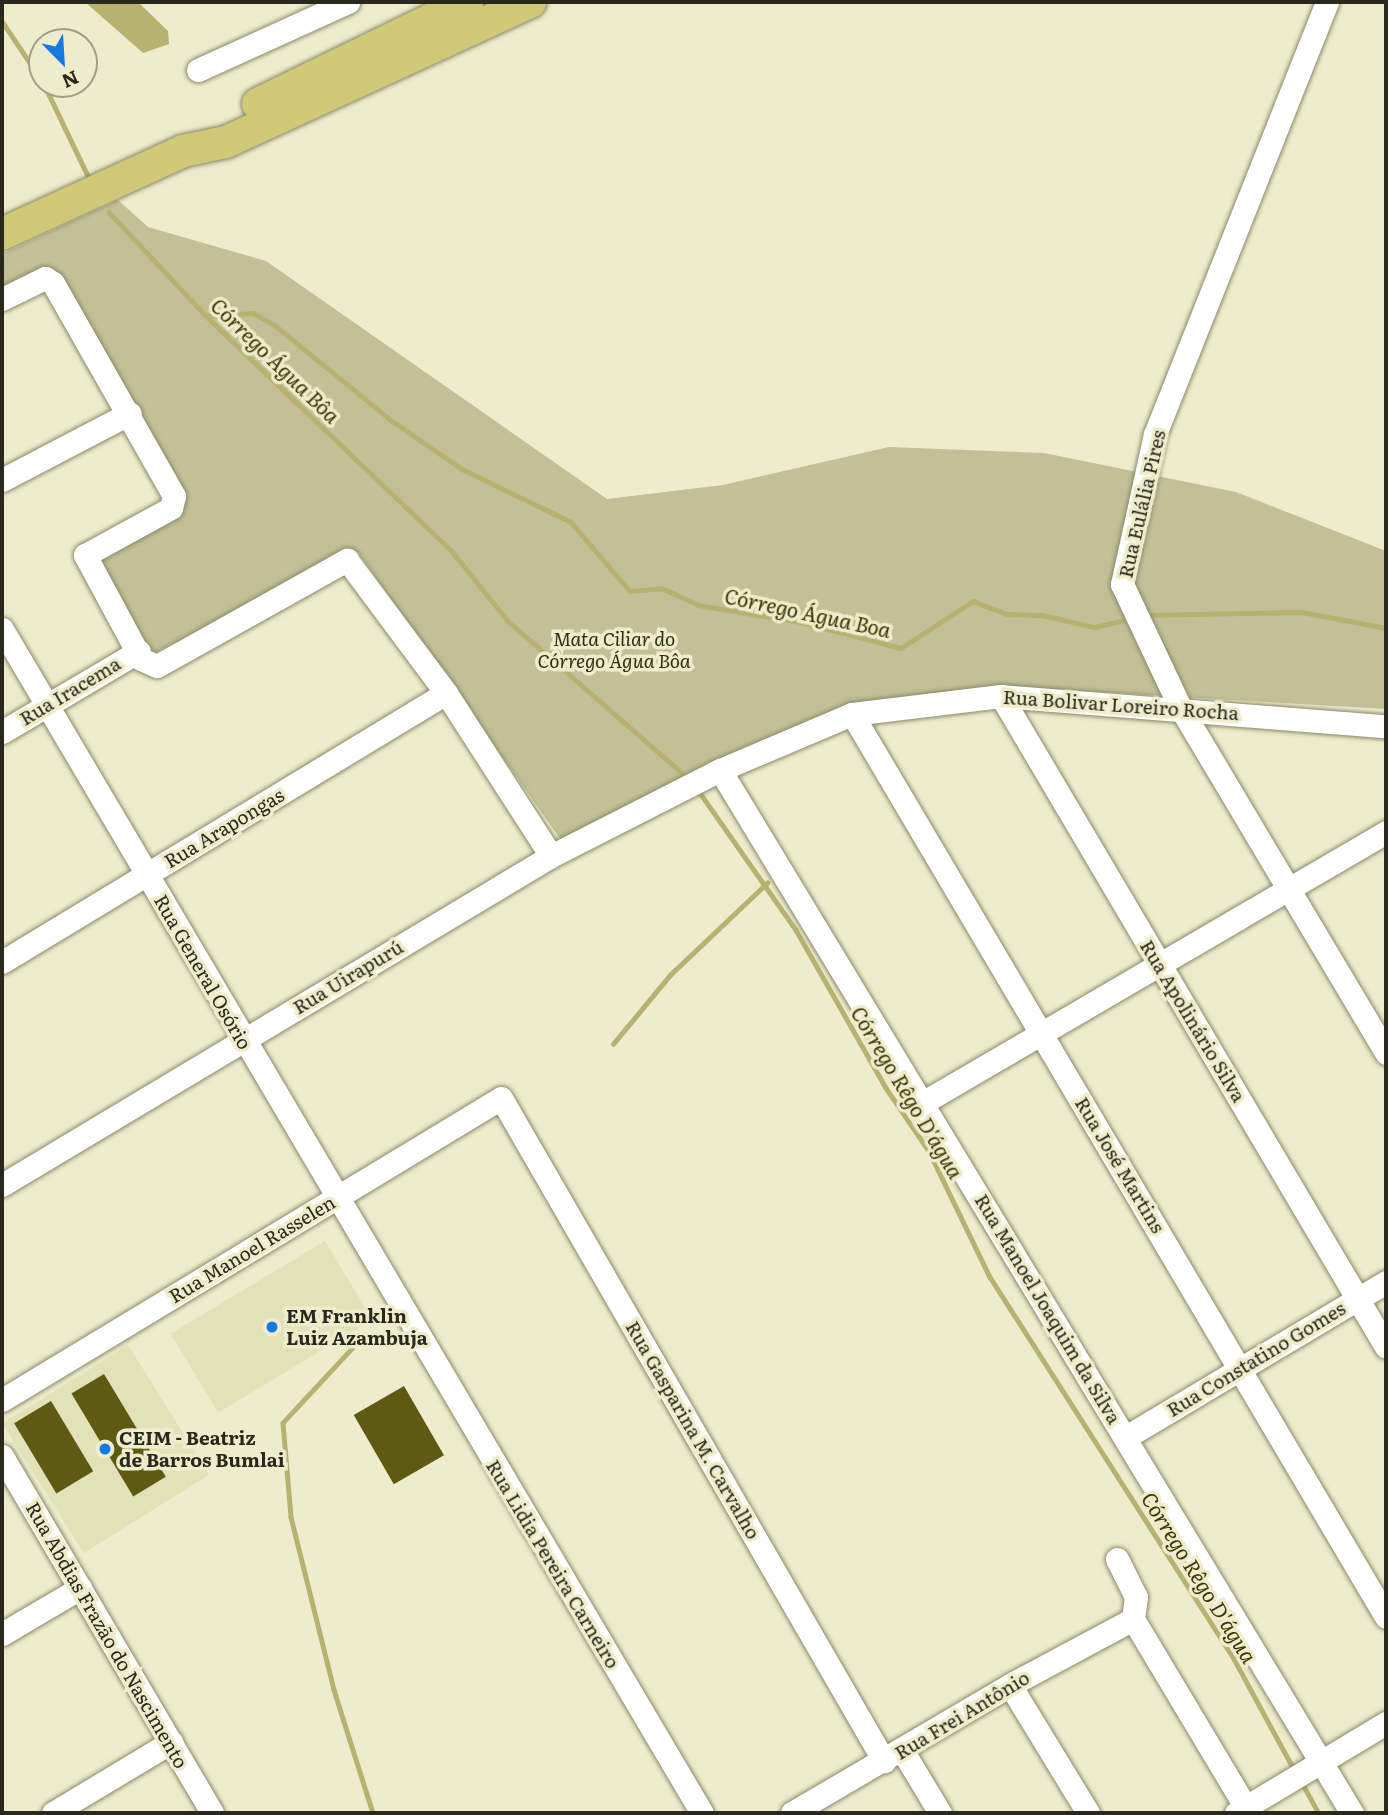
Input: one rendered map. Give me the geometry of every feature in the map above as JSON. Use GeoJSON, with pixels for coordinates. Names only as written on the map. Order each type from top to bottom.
{"type":"FeatureCollection","features":[{"type":"Feature","properties":{"kind":"highway"},"geometry":{"type":"LineString","coordinates":[[183,151],[215,126],[467,2]]}},
{"type":"Feature","properties":{"kind":"highway"},"geometry":{"type":"LineString","coordinates":[[2,234],[183,151],[226,142],[530,2]]}},
{"type":"Feature","properties":{"kind":"street"},"geometry":{"type":"LineString","coordinates":[[198,70],[348,2]]}},
{"type":"Feature","properties":{"kind":"street","name":"Rua Eulália Pires"},"geometry":{"type":"LineString","coordinates":[[1327,2],[1155,434],[1122,584],[1180,707],[1386,1053]]}},
{"type":"Feature","properties":{"kind":"street"},"geometry":{"type":"LineString","coordinates":[[2,299],[50,280],[130,413],[174,504],[85,555],[85,560],[139,651],[141,659],[157,666],[347,560],[451,701],[551,856]]}},
{"type":"Feature","properties":{"kind":"street"},"geometry":{"type":"LineString","coordinates":[[2,480],[130,413]]}},
{"type":"Feature","properties":{"kind":"street","name":"Rua General Osório"},"geometry":{"type":"LineString","coordinates":[[2,629],[404,1315]]}},
{"type":"Feature","properties":{"kind":"street","name":"Rua Iracema"},"geometry":{"type":"LineString","coordinates":[[2,732],[139,651]]}},
{"type":"Feature","properties":{"kind":"street","name":"Rua Bolivar Loreiro Rocha"},"geometry":{"type":"LineString","coordinates":[[711,775],[852,714],[1001,696],[1180,707],[1385,728]]}},
{"type":"Feature","properties":{"kind":"street","name":"Rua Apolinário Silva"},"geometry":{"type":"LineString","coordinates":[[1001,696],[1386,1347]]}},
{"type":"Feature","properties":{"kind":"street","name":"Rua Arapongas"},"geometry":{"type":"LineString","coordinates":[[2,962],[147,874],[451,701]]}},
{"type":"Feature","properties":{"kind":"street","name":"Rua José Martins"},"geometry":{"type":"LineString","coordinates":[[852,714],[1386,1616]]}},
{"type":"Feature","properties":{"kind":"street","name":"Rua Uirapurú"},"geometry":{"type":"LineString","coordinates":[[2,1185],[447,916],[551,856],[711,775]]}},
{"type":"Feature","properties":{"kind":"street","name":"Rua Manoel Joaquim da Silva"},"geometry":{"type":"LineString","coordinates":[[711,775],[923,1102],[1126,1437],[1317,1765],[1352,1813]]}},
{"type":"Feature","properties":{"kind":"street"},"geometry":{"type":"LineString","coordinates":[[923,1102],[1386,832]]}},
{"type":"Feature","properties":{"kind":"street","name":"Rua Manoel Rasselen"},"geometry":{"type":"LineString","coordinates":[[2,1400],[501,1098]]}},
{"type":"Feature","properties":{"kind":"street","name":"Rua Gasparina M. Carvalho"},"geometry":{"type":"LineString","coordinates":[[501,1098],[893,1756],[940,1813]]}},
{"type":"Feature","properties":{"kind":"street","name":"Rua Constatino Gomes"},"geometry":{"type":"LineString","coordinates":[[1126,1437],[1386,1282]]}},
{"type":"Feature","properties":{"kind":"street","name":"Rua Lidia Pereira Carneiro"},"geometry":{"type":"LineString","coordinates":[[404,1315],[702,1813]]}},
{"type":"Feature","properties":{"kind":"street","name":"Rua Abdias Frazão do Nascimento"},"geometry":{"type":"LineString","coordinates":[[2,1456],[212,1813]]}},
{"type":"Feature","properties":{"kind":"street"},"geometry":{"type":"LineString","coordinates":[[1117,1559],[1136,1597],[1133,1619],[1244,1811],[1386,1723]]}},
{"type":"Feature","properties":{"kind":"street"},"geometry":{"type":"LineString","coordinates":[[2,1634],[80,1588]]}},
{"type":"Feature","properties":{"kind":"street","name":"Rua Frei Antônio"},"geometry":{"type":"LineString","coordinates":[[792,1813],[1010,1685],[1133,1619]]}},
{"type":"Feature","properties":{"kind":"street"},"geometry":{"type":"LineString","coordinates":[[1010,1685],[1087,1813]]}},
{"type":"Feature","properties":{"kind":"street"},"geometry":{"type":"LineString","coordinates":[[53,1813],[171,1742]]}},
{"type":"Feature","properties":{"kind":"shaded area"},"geometry":{"type":"Polygon","coordinates":[[[85,2],[138,2],[168,31],[169,44],[143,53],[85,2]]]}},
{"type":"Feature","properties":{"kind":"shaded area","name":"EM Franklin Luiz Azambuja"},"geometry":{"type":"Polygon","coordinates":[[[325,1241],[372,1320],[218,1413],[171,1334],[325,1241]]]}},
{"type":"Feature","properties":{"kind":"shaded area","name":"CEIM - Beatriz de Barros Bumlai"},"geometry":{"type":"Polygon","coordinates":[[[128,1345],[209,1475],[84,1553],[2,1423],[128,1345]]]}},
{"type":"Feature","properties":{"kind":"green space","name":"Mata Ciliar do Córrego Água Bôa"},"geometry":{"type":"Polygon","coordinates":[[[118,200],[148,227],[266,261],[607,499],[723,485],[889,447],[1044,453],[1236,492],[1386,551],[1386,709],[997,686],[847,708],[561,840],[358,552],[148,656],[91,554],[176,502],[48,273],[2,297],[2,254],[118,200]]]}},
{"type":"Feature","properties":{"kind":"building"},"geometry":{"type":"Polygon","coordinates":[[[104,1374],[166,1477],[133,1496],[71,1394],[104,1374]]]}},
{"type":"Feature","properties":{"kind":"building"},"geometry":{"type":"Polygon","coordinates":[[[404,1386],[444,1455],[394,1484],[354,1415],[404,1386]]]}},
{"type":"Feature","properties":{"kind":"building"},"geometry":{"type":"Polygon","coordinates":[[[51,1401],[93,1471],[56,1493],[14,1423],[51,1401]]]}},
{"type":"Feature","properties":{"kind":"waterway","name":"Córrego Água Boa"},"geometry":{"type":"LineString","coordinates":[[2,21],[28,60]]}},
{"type":"Feature","properties":{"kind":"waterway","name":"Córrego Água Boa"},"geometry":{"type":"LineString","coordinates":[[51,98],[88,176]]}},
{"type":"Feature","properties":{"kind":"waterway","name":"Córrego Água Bôa"},"geometry":{"type":"LineString","coordinates":[[109,212],[206,316],[451,550],[508,621],[688,778]]}},
{"type":"Feature","properties":{"kind":"waterway","name":"Córrego Água Boa"},"geometry":{"type":"LineString","coordinates":[[207,316],[253,313],[276,326],[391,420],[462,469],[571,522],[630,591],[662,588],[698,605],[801,622],[901,648],[973,601],[1007,614],[1042,615],[1095,627],[1130,619]]}},
{"type":"Feature","properties":{"kind":"waterway","name":"Córrego Água Boa"},"geometry":{"type":"LineString","coordinates":[[1145,615],[1302,612],[1386,628]]}},
{"type":"Feature","properties":{"kind":"waterway","name":"Córrego Rêgo D'água"},"geometry":{"type":"LineString","coordinates":[[698,790],[796,930],[886,1088],[929,1151],[990,1277],[1233,1657],[1295,1771]]}},
{"type":"Feature","properties":{"kind":"waterway"},"geometry":{"type":"LineString","coordinates":[[613,1044],[670,975],[767,883]]}},
{"type":"Feature","properties":{"kind":"waterway"},"geometry":{"type":"LineString","coordinates":[[362,1338],[283,1423],[291,1517],[334,1690],[373,1813]]}},
{"type":"Feature","properties":{"kind":"waterway","name":"Córrego Rêgo D'água"},"geometry":{"type":"LineString","coordinates":[[1301,1781],[1319,1813]]}},
{"type":"Feature","properties":{"kind":"place","name":"EM Franklin Luiz Azambuja"},"geometry":{"type":"Point","coordinates":[272,1327]}},
{"type":"Feature","properties":{"kind":"place","name":"CEIM - Beatriz de Barros Bumlai"},"geometry":{"type":"Point","coordinates":[105,1449]}}]}
